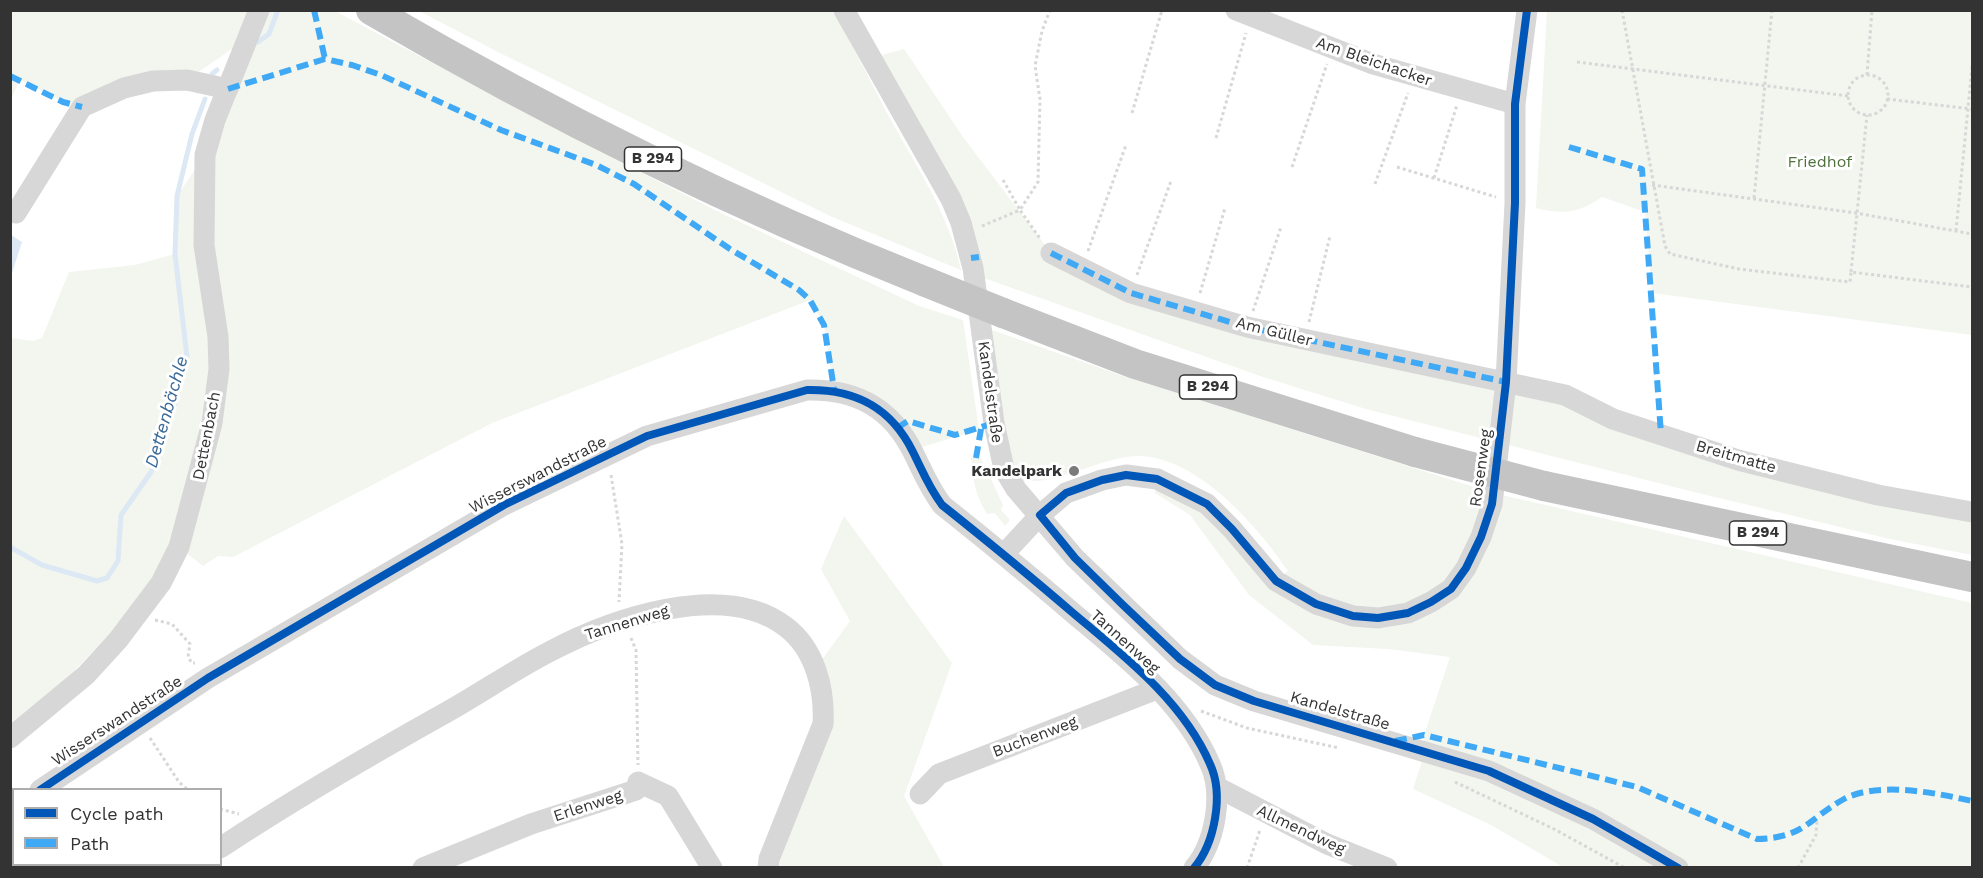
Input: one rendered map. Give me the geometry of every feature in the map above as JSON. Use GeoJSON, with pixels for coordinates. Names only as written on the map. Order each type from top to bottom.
{"type":"FeatureCollection","features":[{"type":"Feature","properties":{"kind":"highway","name":"B 294"},"geometry":{"type":"LineString","coordinates":[[371,10],[548,108],[846,250],[1135,364],[1415,452],[1544,486],[1972,578]]}},
{"type":"Feature","properties":{"kind":"street","name":"Dettenbach"},"geometry":{"type":"LineString","coordinates":[[10,738],[86,675],[140,613],[161,583],[179,546],[212,423],[219,369],[218,337],[204,245],[205,155],[215,120],[259,10]]}},
{"type":"Feature","properties":{"kind":"street","name":"Kandelstraße"},"geometry":{"type":"LineString","coordinates":[[844,10],[951,200],[961,223],[973,268],[1004,469],[1016,489],[1075,558],[1180,659],[1215,685],[1254,701],[1489,771],[1573,809],[1678,867]]}},
{"type":"Feature","properties":{"kind":"street","name":"Rosenweg"},"geometry":{"type":"LineString","coordinates":[[1004,554],[1040,515],[1066,493],[1102,480],[1126,475],[1157,479],[1207,504],[1232,529],[1276,581],[1316,604],[1353,616],[1378,618],[1408,613],[1451,589],[1466,568],[1481,537],[1491,504],[1506,382],[1515,203],[1515,104],[1527,10]]}},
{"type":"Feature","properties":{"kind":"street","name":"Am Bleichacker"},"geometry":{"type":"LineString","coordinates":[[1243,14],[1332,49],[1414,76],[1515,104]]}},
{"type":"Feature","properties":{"kind":"street"},"geometry":{"type":"LineString","coordinates":[[16,213],[82,107],[124,88],[153,81],[231,81]]}},
{"type":"Feature","properties":{"kind":"street","name":"Am Güller"},"geometry":{"type":"LineString","coordinates":[[1051,253],[1131,293],[1247,327],[1506,382]]}},
{"type":"Feature","properties":{"kind":"street","name":"Breitmatte"},"geometry":{"type":"LineString","coordinates":[[1506,382],[1564,395],[1613,419],[1738,460],[1878,495],[1972,512]]}},
{"type":"Feature","properties":{"kind":"street","name":"Wisserswandstraße"},"geometry":{"type":"LineString","coordinates":[[41,788],[208,678],[504,505],[647,436],[786,395],[807,390],[834,389],[858,397],[879,410],[897,428],[912,450],[926,482],[942,505],[1004,554]]}},
{"type":"Feature","properties":{"kind":"street","name":"Tannenweg"},"geometry":{"type":"LineString","coordinates":[[1004,554],[1105,640],[1174,706],[1210,764],[1218,787],[1215,817],[1202,858],[1194,867]]}},
{"type":"Feature","properties":{"kind":"street","name":"Tannenweg"},"geometry":{"type":"LineString","coordinates":[[222,847],[356,762],[548,652],[591,632],[684,606],[711,603],[742,606],[772,616],[797,636],[816,668],[824,704],[822,724],[768,859],[768,867]]}},
{"type":"Feature","properties":{"kind":"street","name":"Buchenweg"},"geometry":{"type":"LineString","coordinates":[[921,794],[939,774],[1157,689]]}},
{"type":"Feature","properties":{"kind":"street","name":"Erlenweg"},"geometry":{"type":"LineString","coordinates":[[423,867],[531,824],[636,790],[639,782],[668,796],[712,867]]}},
{"type":"Feature","properties":{"kind":"street","name":"Allmendweg"},"geometry":{"type":"LineString","coordinates":[[1218,787],[1327,844],[1387,867]]}},
{"type":"Feature","properties":{"kind":"path"},"geometry":{"type":"LineString","coordinates":[[981,226],[1020,210],[1038,182],[1041,119],[1035,66],[1042,31],[1050,10]]}},
{"type":"Feature","properties":{"kind":"path"},"geometry":{"type":"LineString","coordinates":[[1132,113],[1162,10]]}},
{"type":"Feature","properties":{"kind":"path"},"geometry":{"type":"LineString","coordinates":[[1622,10],[1652,184],[1665,246],[1670,254],[1739,269],[1850,282],[1867,115]]}},
{"type":"Feature","properties":{"kind":"path"},"geometry":{"type":"LineString","coordinates":[[1754,198],[1763,84],[1772,10]]}},
{"type":"Feature","properties":{"kind":"path"},"geometry":{"type":"LineString","coordinates":[[1866,75],[1872,10]]}},
{"type":"Feature","properties":{"kind":"path"},"geometry":{"type":"LineString","coordinates":[[1216,138],[1243,14]]}},
{"type":"Feature","properties":{"kind":"path"},"geometry":{"type":"LineString","coordinates":[[1292,167],[1332,49]]}},
{"type":"Feature","properties":{"kind":"path"},"geometry":{"type":"LineString","coordinates":[[1577,62],[1633,67],[1848,96]]}},
{"type":"Feature","properties":{"kind":"path"},"geometry":{"type":"LineString","coordinates":[[1956,231],[1970,109],[1972,67]]}},
{"type":"Feature","properties":{"kind":"path"},"geometry":{"type":"LineString","coordinates":[[1866,75],[1876,76],[1887,87],[1887,99],[1880,111],[1867,115],[1853,108],[1848,96],[1852,82],[1866,75]]}},
{"type":"Feature","properties":{"kind":"path"},"geometry":{"type":"LineString","coordinates":[[1375,184],[1414,76]]}},
{"type":"Feature","properties":{"kind":"path"},"geometry":{"type":"LineString","coordinates":[[1434,178],[1461,90]]}},
{"type":"Feature","properties":{"kind":"path"},"geometry":{"type":"LineString","coordinates":[[1887,99],[1970,109]]}},
{"type":"Feature","properties":{"kind":"path"},"geometry":{"type":"LineString","coordinates":[[1081,269],[1126,145]]}},
{"type":"Feature","properties":{"kind":"path"},"geometry":{"type":"LineString","coordinates":[[1397,167],[1515,203]]}},
{"type":"Feature","properties":{"kind":"path"},"geometry":{"type":"LineString","coordinates":[[1003,180],[1020,210],[1051,253]]}},
{"type":"Feature","properties":{"kind":"path"},"geometry":{"type":"LineString","coordinates":[[1131,293],[1172,181]]}},
{"type":"Feature","properties":{"kind":"path"},"geometry":{"type":"LineString","coordinates":[[1652,184],[1856,213],[1972,234]]}},
{"type":"Feature","properties":{"kind":"path"},"geometry":{"type":"LineString","coordinates":[[1195,311],[1225,208]]}},
{"type":"Feature","properties":{"kind":"path"},"geometry":{"type":"LineString","coordinates":[[1247,327],[1281,227]]}},
{"type":"Feature","properties":{"kind":"path"},"geometry":{"type":"LineString","coordinates":[[1305,340],[1330,236]]}},
{"type":"Feature","properties":{"kind":"path"},"geometry":{"type":"LineString","coordinates":[[1851,272],[1972,287]]}},
{"type":"Feature","properties":{"kind":"path"},"geometry":{"type":"LineString","coordinates":[[609,455],[622,544],[621,623],[636,650],[639,782]]}},
{"type":"Feature","properties":{"kind":"path"},"geometry":{"type":"LineString","coordinates":[[140,613],[172,624],[190,644],[188,657],[192,663],[201,662],[208,678]]}},
{"type":"Feature","properties":{"kind":"path"},"geometry":{"type":"LineString","coordinates":[[1174,706],[1183,702],[1217,719],[1247,728],[1342,748]]}},
{"type":"Feature","properties":{"kind":"path"},"geometry":{"type":"LineString","coordinates":[[141,721],[162,759],[179,783],[186,788]]}},
{"type":"Feature","properties":{"kind":"path"},"geometry":{"type":"LineString","coordinates":[[1446,778],[1554,829],[1624,867]]}},
{"type":"Feature","properties":{"kind":"path"},"geometry":{"type":"LineString","coordinates":[[1798,867],[1816,835],[1817,820]]}},
{"type":"Feature","properties":{"kind":"path"},"geometry":{"type":"LineString","coordinates":[[1247,867],[1261,830]]}},
{"type":"Feature","properties":{"kind":"green space"},"geometry":{"type":"Polygon","coordinates":[[[11,11],[335,11],[585,144],[719,212],[919,306],[963,320],[979,430],[912,450],[897,428],[834,389],[824,325],[810,300],[492,423],[233,557],[218,556],[203,566],[179,547],[130,613],[74,671],[11,729],[11,338],[33,341],[42,338],[69,272],[135,265],[175,254],[177,196],[205,155],[245,40],[187,80],[82,107],[63,102],[20,80],[11,99],[11,11]]]}},
{"type":"Feature","properties":{"kind":"green space"},"geometry":{"type":"Polygon","coordinates":[[[419,11],[833,11],[939,208],[961,270],[830,216],[419,11]]]}},
{"type":"Feature","properties":{"kind":"green space","name":"Friedhof"},"geometry":{"type":"Polygon","coordinates":[[[1547,11],[1972,11],[1972,335],[1652,293],[1645,212],[1602,197],[1586,206],[1570,211],[1536,208],[1547,11]]]}},
{"type":"Feature","properties":{"kind":"green space"},"geometry":{"type":"Polygon","coordinates":[[[904,49],[963,137],[1051,253],[1131,293],[1449,369],[1613,419],[1972,512],[1972,555],[1890,539],[1690,491],[1366,409],[1263,377],[981,277],[875,57],[904,49]]]}},
{"type":"Feature","properties":{"kind":"green space"},"geometry":{"type":"Polygon","coordinates":[[[992,330],[1123,376],[1493,493],[1972,603],[1972,867],[1563,867],[1491,825],[1413,789],[1425,752],[1424,735],[1450,657],[1388,649],[1313,645],[1249,595],[1190,515],[1155,493],[1155,486],[1192,503],[1276,581],[1288,571],[1275,552],[1240,512],[1197,476],[1174,464],[1150,457],[1126,457],[1064,476],[1023,482],[1008,447],[999,409],[992,330]]]}},
{"type":"Feature","properties":{"kind":"green space"},"geometry":{"type":"Polygon","coordinates":[[[971,458],[981,458],[1003,505],[1001,510],[1010,520],[1005,526],[995,513],[987,514],[983,507],[975,487],[971,458]]]}},
{"type":"Feature","properties":{"kind":"green space"},"geometry":{"type":"Polygon","coordinates":[[[844,516],[952,663],[904,796],[944,867],[768,868],[823,724],[816,668],[850,621],[821,569],[844,516]]]}},
{"type":"Feature","properties":{"kind":"shaded area"},"geometry":{"type":"Polygon","coordinates":[[[11,235],[22,242],[11,276],[11,235]]]}},
{"type":"Feature","properties":{"kind":"waterway"},"geometry":{"type":"LineString","coordinates":[[258,42],[269,34],[278,10]]}},
{"type":"Feature","properties":{"kind":"waterway"},"geometry":{"type":"LineString","coordinates":[[212,74],[217,70]]}},
{"type":"Feature","properties":{"kind":"waterway","name":"Dettenbächle"},"geometry":{"type":"LineString","coordinates":[[10,547],[42,565],[97,581],[107,578],[118,561],[121,515],[151,472],[174,406],[187,357],[175,254],[177,196],[192,134],[205,99]]}},
{"type":"Feature","properties":{"kind":"marked path"},"geometry":{"type":"LineString","coordinates":[[314,10],[325,59]]}},
{"type":"Feature","properties":{"kind":"marked path"},"geometry":{"type":"LineString","coordinates":[[228,89],[325,59],[381,75],[501,130],[596,165],[634,184],[730,249],[799,290],[810,300],[824,325],[834,389]]}},
{"type":"Feature","properties":{"kind":"marked path"},"geometry":{"type":"LineString","coordinates":[[10,76],[63,102],[82,107]]}},
{"type":"Feature","properties":{"kind":"marked path"},"geometry":{"type":"LineString","coordinates":[[1569,147],[1642,169],[1661,434]]}},
{"type":"Feature","properties":{"kind":"marked path"},"geometry":{"type":"LineString","coordinates":[[1051,253],[1131,293],[1247,327],[1506,382]]}},
{"type":"Feature","properties":{"kind":"marked path"},"geometry":{"type":"LineString","coordinates":[[971,258],[979,257]]}},
{"type":"Feature","properties":{"kind":"marked path"},"geometry":{"type":"LineString","coordinates":[[897,428],[908,421],[955,435],[994,423]]}},
{"type":"Feature","properties":{"kind":"marked path"},"geometry":{"type":"LineString","coordinates":[[976,458],[981,429]]}},
{"type":"Feature","properties":{"kind":"marked path"},"geometry":{"type":"LineString","coordinates":[[1395,741],[1424,735],[1637,787],[1757,839],[1773,838],[1796,831],[1844,799],[1873,791],[1907,790],[1972,801]]}},
{"type":"Feature","properties":{"kind":"cycle path"},"geometry":{"type":"LineString","coordinates":[[1527,10],[1515,104],[1515,203],[1506,382],[1492,504],[1481,537],[1466,568],[1451,589],[1408,613],[1378,618],[1353,616],[1316,604],[1276,581],[1232,529],[1207,504],[1157,479],[1126,475],[1102,480],[1066,493],[1040,515],[1075,558],[1123,605],[1180,659],[1215,685],[1254,701],[1489,771],[1593,819],[1678,868]]}},
{"type":"Feature","properties":{"kind":"cycle path"},"geometry":{"type":"LineString","coordinates":[[43,788],[208,678],[504,505],[647,436],[807,390],[824,391],[856,397],[882,412],[904,436],[942,505],[1132,663],[1151,681],[1184,720],[1210,764],[1214,776],[1217,803],[1212,832],[1194,868]]}},
{"type":"Feature","properties":{"kind":"place","name":"Kandelpark"},"geometry":{"type":"Point","coordinates":[1074,471]}}]}
